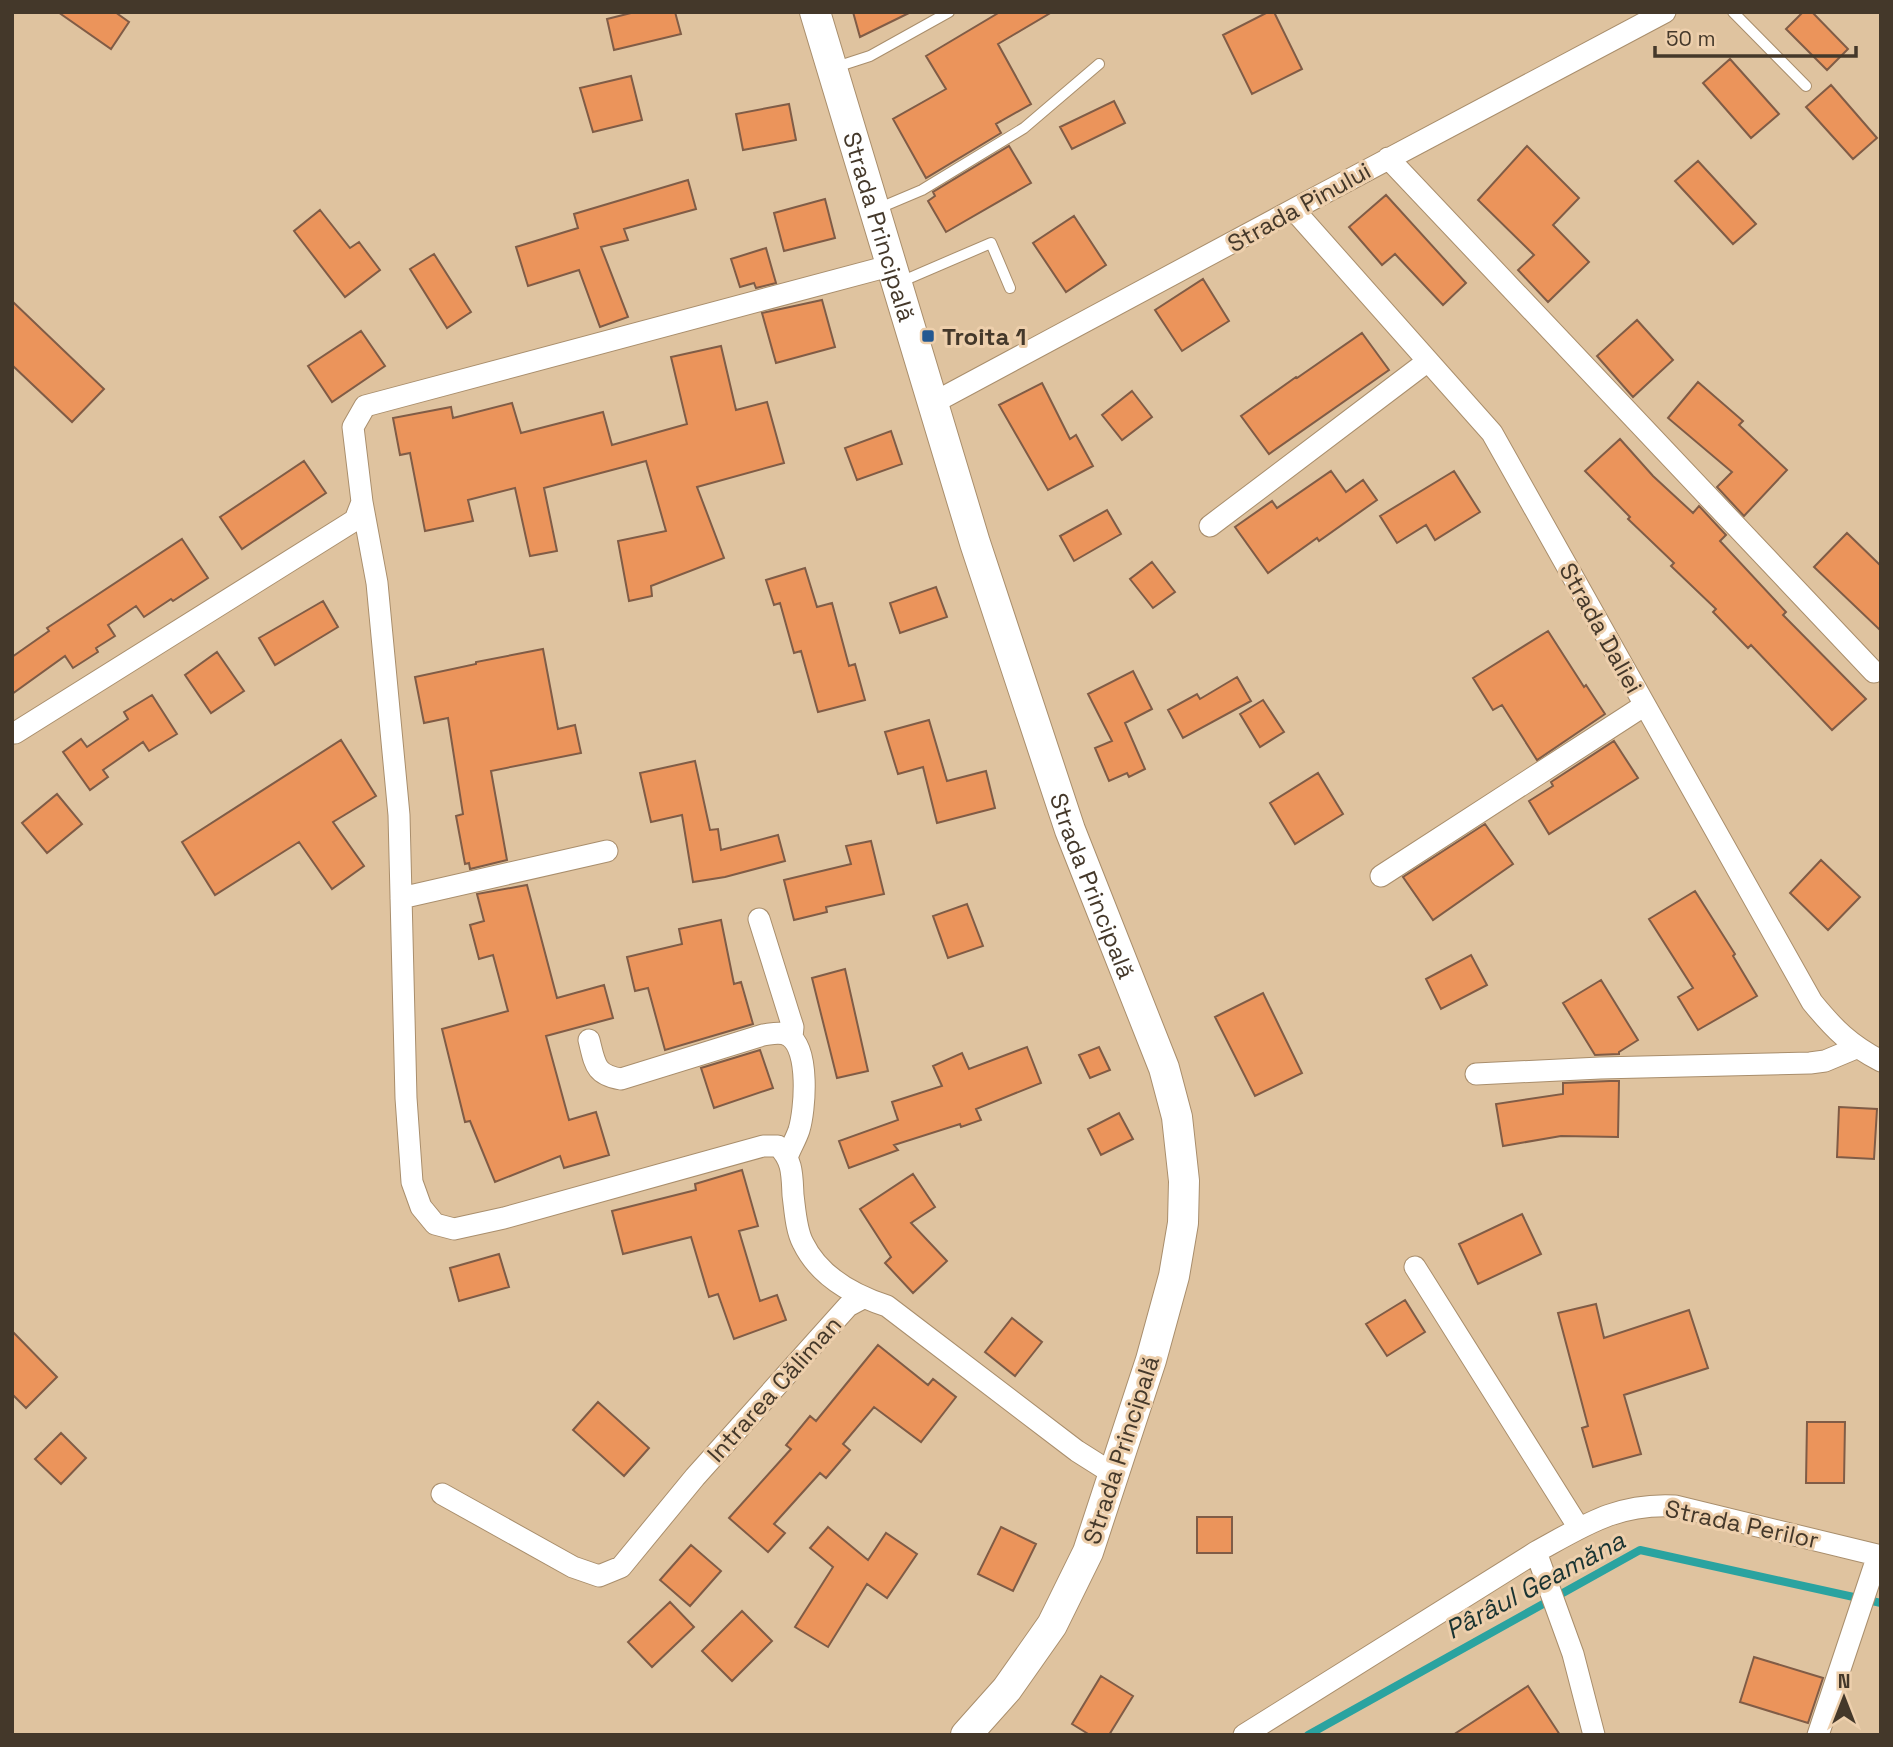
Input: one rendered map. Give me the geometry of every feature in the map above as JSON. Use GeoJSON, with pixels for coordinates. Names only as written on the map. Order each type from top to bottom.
{"type":"FeatureCollection","features":[{"type":"Feature","properties":{"kind":"main road","name":"Strada Principală"},"geometry":{"type":"LineString","coordinates":[[815,12],[975,543],[1070,830],[1159,1055],[1177,1116],[1184,1181],[1182,1223],[1174,1276],[1151,1360],[1088,1552],[1052,1625],[1007,1689],[966,1735]]}},
{"type":"Feature","properties":{"kind":"street","name":"Strada Pinului"},"geometry":{"type":"LineString","coordinates":[[933,402],[1665,12]]}},
{"type":"Feature","properties":{"kind":"street"},"geometry":{"type":"LineString","coordinates":[[1388,158],[1874,672]]}},
{"type":"Feature","properties":{"kind":"street","name":"Strada Daliei"},"geometry":{"type":"LineString","coordinates":[[1294,210],[1492,433],[1812,1002],[1834,1030],[1856,1048],[1881,1060]]}},
{"type":"Feature","properties":{"kind":"street"},"geometry":{"type":"LineString","coordinates":[[788,1155],[778,1146],[763,1146],[504,1218],[454,1228],[435,1224],[421,1208],[412,1182],[406,1098],[399,815],[378,597],[353,427],[365,406],[895,274]]}},
{"type":"Feature","properties":{"kind":"street"},"geometry":{"type":"LineString","coordinates":[[1210,526],[1428,361]]}},
{"type":"Feature","properties":{"kind":"street"},"geometry":{"type":"LineString","coordinates":[[15,733],[355,520],[362,502]]}},
{"type":"Feature","properties":{"kind":"street"},"geometry":{"type":"LineString","coordinates":[[1381,876],[1645,705]]}},
{"type":"Feature","properties":{"kind":"street"},"geometry":{"type":"LineString","coordinates":[[401,898],[607,851]]}},
{"type":"Feature","properties":{"kind":"street"},"geometry":{"type":"LineString","coordinates":[[759,919],[793,1027],[792,1037]]}},
{"type":"Feature","properties":{"kind":"street"},"geometry":{"type":"LineString","coordinates":[[589,1040],[596,1066],[606,1077],[621,1079],[763,1035],[780,1033],[792,1037],[800,1049],[804,1069],[804,1101],[799,1130],[788,1155],[802,1242],[825,1273],[863,1298]]}},
{"type":"Feature","properties":{"kind":"street"},"geometry":{"type":"LineString","coordinates":[[1476,1074],[1810,1063],[1856,1048]]}},
{"type":"Feature","properties":{"kind":"street"},"geometry":{"type":"LineString","coordinates":[[1415,1268],[1579,1528]]}},
{"type":"Feature","properties":{"kind":"street","name":"Intrarea Căliman"},"geometry":{"type":"LineString","coordinates":[[442,1494],[573,1567],[599,1576],[621,1567],[695,1477],[848,1306],[863,1298],[887,1306],[1077,1451],[1115,1475]]}},
{"type":"Feature","properties":{"kind":"street","name":"Strada Perilor"},"geometry":{"type":"LineString","coordinates":[[1244,1735],[1536,1552],[1579,1528],[1626,1508],[1675,1506],[1879,1556]]}},
{"type":"Feature","properties":{"kind":"street"},"geometry":{"type":"LineString","coordinates":[[1536,1552],[1573,1654],[1594,1735]]}},
{"type":"Feature","properties":{"kind":"street"},"geometry":{"type":"LineString","coordinates":[[1818,1735],[1879,1556]]}},
{"type":"Feature","properties":{"kind":"lane"},"geometry":{"type":"LineString","coordinates":[[831,69],[870,56],[949,12]]}},
{"type":"Feature","properties":{"kind":"lane"},"geometry":{"type":"LineString","coordinates":[[1733,12],[1806,86]]}},
{"type":"Feature","properties":{"kind":"lane"},"geometry":{"type":"LineString","coordinates":[[875,210],[922,190],[1024,128],[1099,64]]}},
{"type":"Feature","properties":{"kind":"lane"},"geometry":{"type":"LineString","coordinates":[[895,274],[991,243],[1010,288]]}},
{"type":"Feature","properties":{"kind":"building"},"geometry":{"type":"Polygon","coordinates":[[[58,12],[115,12],[129,22],[111,49],[58,12]]]}},
{"type":"Feature","properties":{"kind":"building"},"geometry":{"type":"Polygon","coordinates":[[[635,12],[675,12],[681,34],[614,50],[607,19],[635,12]]]}},
{"type":"Feature","properties":{"kind":"building"},"geometry":{"type":"Polygon","coordinates":[[[853,12],[911,12],[860,37],[853,12]]]}},
{"type":"Feature","properties":{"kind":"building"},"geometry":{"type":"Polygon","coordinates":[[[1000,12],[1052,12],[998,44],[1031,104],[996,124],[1001,133],[926,178],[893,119],[946,89],[926,56],[1000,12]]]}},
{"type":"Feature","properties":{"kind":"building"},"geometry":{"type":"Polygon","coordinates":[[[1268,12],[1274,12],[1302,69],[1252,94],[1223,35],[1268,12]]]}},
{"type":"Feature","properties":{"kind":"building"},"geometry":{"type":"Polygon","coordinates":[[[1803,12],[1812,12],[1848,49],[1827,70],[1786,29],[1803,12]]]}},
{"type":"Feature","properties":{"kind":"building"},"geometry":{"type":"Polygon","coordinates":[[[1730,59],[1779,114],[1751,138],[1703,83],[1730,59]]]}},
{"type":"Feature","properties":{"kind":"building"},"geometry":{"type":"Polygon","coordinates":[[[631,76],[642,120],[593,132],[580,88],[631,76]]]}},
{"type":"Feature","properties":{"kind":"building"},"geometry":{"type":"Polygon","coordinates":[[[1831,85],[1877,138],[1853,159],[1806,107],[1831,85]]]}},
{"type":"Feature","properties":{"kind":"building"},"geometry":{"type":"Polygon","coordinates":[[[1114,101],[1125,123],[1072,149],[1060,127],[1114,101]]]}},
{"type":"Feature","properties":{"kind":"building"},"geometry":{"type":"Polygon","coordinates":[[[789,104],[796,140],[743,150],[736,114],[789,104]]]}},
{"type":"Feature","properties":{"kind":"building"},"geometry":{"type":"Polygon","coordinates":[[[1009,146],[1031,183],[946,232],[928,201],[935,196],[933,192],[1009,146]]]}},
{"type":"Feature","properties":{"kind":"building"},"geometry":{"type":"Polygon","coordinates":[[[1527,146],[1579,198],[1553,225],[1589,262],[1548,302],[1518,270],[1534,255],[1478,200],[1527,146]]]}},
{"type":"Feature","properties":{"kind":"building"},"geometry":{"type":"Polygon","coordinates":[[[1698,161],[1756,224],[1733,244],[1675,181],[1698,161]]]}},
{"type":"Feature","properties":{"kind":"building"},"geometry":{"type":"Polygon","coordinates":[[[688,180],[696,209],[624,229],[628,240],[601,247],[628,317],[600,327],[579,270],[528,286],[516,247],[578,228],[574,214],[688,180]]]}},
{"type":"Feature","properties":{"kind":"building"},"geometry":{"type":"Polygon","coordinates":[[[1386,195],[1466,283],[1443,305],[1395,254],[1382,265],[1349,227],[1386,195]]]}},
{"type":"Feature","properties":{"kind":"building"},"geometry":{"type":"Polygon","coordinates":[[[825,199],[835,238],[784,251],[774,213],[825,199]]]}},
{"type":"Feature","properties":{"kind":"building"},"geometry":{"type":"Polygon","coordinates":[[[320,210],[350,248],[359,242],[380,270],[345,297],[294,231],[320,210]]]}},
{"type":"Feature","properties":{"kind":"building"},"geometry":{"type":"Polygon","coordinates":[[[1074,216],[1106,265],[1066,292],[1033,243],[1074,216]]]}},
{"type":"Feature","properties":{"kind":"building"},"geometry":{"type":"Polygon","coordinates":[[[766,248],[776,283],[756,288],[754,283],[740,287],[731,259],[766,248]]]}},
{"type":"Feature","properties":{"kind":"building"},"geometry":{"type":"Polygon","coordinates":[[[434,254],[471,312],[447,328],[410,269],[434,254]]]}},
{"type":"Feature","properties":{"kind":"building"},"geometry":{"type":"Polygon","coordinates":[[[1203,279],[1229,321],[1182,351],[1155,310],[1203,279]]]}},
{"type":"Feature","properties":{"kind":"building"},"geometry":{"type":"Polygon","coordinates":[[[822,300],[835,347],[776,363],[762,313],[822,300]]]}},
{"type":"Feature","properties":{"kind":"building"},"geometry":{"type":"Polygon","coordinates":[[[12,301],[104,389],[72,422],[12,365],[12,301]]]}},
{"type":"Feature","properties":{"kind":"building"},"geometry":{"type":"Polygon","coordinates":[[[1637,320],[1673,360],[1633,397],[1597,356],[1637,320]]]}},
{"type":"Feature","properties":{"kind":"building"},"geometry":{"type":"Polygon","coordinates":[[[361,331],[385,366],[332,402],[308,366],[361,331]]]}},
{"type":"Feature","properties":{"kind":"building"},"geometry":{"type":"Polygon","coordinates":[[[1362,333],[1389,370],[1269,454],[1241,416],[1362,333]]]}},
{"type":"Feature","properties":{"kind":"building"},"geometry":{"type":"Polygon","coordinates":[[[721,346],[736,410],[767,402],[784,463],[697,487],[724,558],[651,586],[652,596],[629,601],[618,541],[666,531],[646,461],[544,488],[557,551],[530,556],[515,488],[468,500],[473,521],[425,531],[410,453],[400,455],[393,418],[451,407],[453,418],[512,403],[521,433],[603,412],[612,445],[687,424],[671,357],[721,346]]]}},
{"type":"Feature","properties":{"kind":"building"},"geometry":{"type":"Polygon","coordinates":[[[1698,382],[1743,421],[1739,425],[1787,470],[1744,516],[1717,487],[1732,472],[1668,418],[1698,382]]]}},
{"type":"Feature","properties":{"kind":"building"},"geometry":{"type":"Polygon","coordinates":[[[1042,383],[1070,439],[1076,435],[1093,466],[1048,490],[999,405],[1042,383]]]}},
{"type":"Feature","properties":{"kind":"building"},"geometry":{"type":"Polygon","coordinates":[[[1132,391],[1152,417],[1122,440],[1102,415],[1132,391]]]}},
{"type":"Feature","properties":{"kind":"building"},"geometry":{"type":"Polygon","coordinates":[[[891,431],[902,464],[857,480],[845,448],[891,431]]]}},
{"type":"Feature","properties":{"kind":"building"},"geometry":{"type":"Polygon","coordinates":[[[1620,439],[1653,476],[1693,513],[1699,506],[1726,535],[1720,541],[1786,612],[1783,615],[1866,699],[1832,730],[1751,645],[1748,648],[1713,612],[1716,609],[1671,566],[1674,563],[1628,519],[1630,517],[1585,471],[1620,439]]]}},
{"type":"Feature","properties":{"kind":"building"},"geometry":{"type":"Polygon","coordinates":[[[304,461],[326,493],[242,549],[220,517],[304,461]]]}},
{"type":"Feature","properties":{"kind":"building"},"geometry":{"type":"Polygon","coordinates":[[[1331,471],[1346,492],[1363,480],[1377,500],[1268,573],[1235,527],[1272,501],[1277,508],[1331,471]]]}},
{"type":"Feature","properties":{"kind":"building"},"geometry":{"type":"Polygon","coordinates":[[[1454,471],[1480,512],[1435,540],[1426,525],[1397,543],[1380,516],[1454,471]]]}},
{"type":"Feature","properties":{"kind":"building"},"geometry":{"type":"Polygon","coordinates":[[[1107,510],[1121,534],[1074,561],[1060,536],[1107,510]]]}},
{"type":"Feature","properties":{"kind":"building"},"geometry":{"type":"Polygon","coordinates":[[[1847,533],[1881,566],[1881,631],[1814,567],[1847,533]]]}},
{"type":"Feature","properties":{"kind":"building"},"geometry":{"type":"Polygon","coordinates":[[[182,539],[208,578],[144,617],[136,606],[108,625],[115,636],[96,648],[98,652],[73,668],[65,656],[12,694],[12,657],[49,631],[47,628],[182,539]]]}},
{"type":"Feature","properties":{"kind":"building"},"geometry":{"type":"Polygon","coordinates":[[[1152,562],[1175,592],[1153,608],[1130,579],[1152,562]]]}},
{"type":"Feature","properties":{"kind":"building"},"geometry":{"type":"Polygon","coordinates":[[[805,568],[817,607],[832,603],[849,666],[855,664],[865,700],[818,712],[801,651],[794,653],[780,603],[774,605],[766,580],[805,568]]]}},
{"type":"Feature","properties":{"kind":"building"},"geometry":{"type":"Polygon","coordinates":[[[936,587],[947,617],[900,633],[890,603],[936,587]]]}},
{"type":"Feature","properties":{"kind":"building"},"geometry":{"type":"Polygon","coordinates":[[[323,601],[338,627],[275,665],[259,638],[323,601]]]}},
{"type":"Feature","properties":{"kind":"building"},"geometry":{"type":"Polygon","coordinates":[[[1548,631],[1605,714],[1537,760],[1502,705],[1493,710],[1473,678],[1548,631]]]}},
{"type":"Feature","properties":{"kind":"building"},"geometry":{"type":"Polygon","coordinates":[[[543,649],[558,729],[575,725],[581,753],[491,771],[507,860],[470,869],[469,863],[465,864],[456,816],[463,814],[448,718],[424,723],[415,677],[543,649]]]}},
{"type":"Feature","properties":{"kind":"building"},"geometry":{"type":"Polygon","coordinates":[[[217,652],[244,691],[211,713],[185,675],[217,652]]]}},
{"type":"Feature","properties":{"kind":"building"},"geometry":{"type":"Polygon","coordinates":[[[1133,671],[1152,709],[1125,723],[1145,769],[1129,777],[1127,773],[1109,781],[1095,748],[1112,741],[1088,694],[1133,671]]]}},
{"type":"Feature","properties":{"kind":"building"},"geometry":{"type":"Polygon","coordinates":[[[1237,677],[1251,701],[1183,738],[1168,710],[1197,694],[1200,699],[1237,677]]]}},
{"type":"Feature","properties":{"kind":"building"},"geometry":{"type":"Polygon","coordinates":[[[152,695],[177,734],[149,751],[143,742],[103,770],[108,777],[90,790],[63,752],[81,739],[87,747],[128,719],[124,712],[152,695]]]}},
{"type":"Feature","properties":{"kind":"building"},"geometry":{"type":"Polygon","coordinates":[[[1263,700],[1284,732],[1260,747],[1240,714],[1263,700]]]}},
{"type":"Feature","properties":{"kind":"building"},"geometry":{"type":"Polygon","coordinates":[[[929,720],[947,781],[986,771],[995,808],[937,823],[923,767],[898,774],[885,732],[929,720]]]}},
{"type":"Feature","properties":{"kind":"building"},"geometry":{"type":"Polygon","coordinates":[[[341,740],[376,796],[333,822],[364,866],[332,889],[299,842],[215,895],[182,842],[341,740]]]}},
{"type":"Feature","properties":{"kind":"building"},"geometry":{"type":"Polygon","coordinates":[[[1614,741],[1638,778],[1549,834],[1529,801],[1553,786],[1551,782],[1614,741]]]}},
{"type":"Feature","properties":{"kind":"building"},"geometry":{"type":"Polygon","coordinates":[[[695,761],[710,830],[718,829],[721,850],[778,835],[785,861],[725,877],[693,882],[682,815],[651,822],[640,773],[695,761]]]}},
{"type":"Feature","properties":{"kind":"building"},"geometry":{"type":"Polygon","coordinates":[[[1318,773],[1343,814],[1295,844],[1270,803],[1318,773]]]}},
{"type":"Feature","properties":{"kind":"building"},"geometry":{"type":"Polygon","coordinates":[[[57,794],[82,824],[47,853],[22,823],[57,794]]]}},
{"type":"Feature","properties":{"kind":"building"},"geometry":{"type":"Polygon","coordinates":[[[1485,824],[1513,864],[1433,920],[1403,877],[1485,824]]]}},
{"type":"Feature","properties":{"kind":"building"},"geometry":{"type":"Polygon","coordinates":[[[871,841],[884,894],[826,907],[827,912],[794,920],[784,880],[851,864],[846,846],[871,841]]]}},
{"type":"Feature","properties":{"kind":"building"},"geometry":{"type":"Polygon","coordinates":[[[1821,860],[1860,897],[1828,930],[1790,893],[1821,860]]]}},
{"type":"Feature","properties":{"kind":"building"},"geometry":{"type":"Polygon","coordinates":[[[527,885],[557,998],[604,985],[613,1018],[546,1036],[569,1120],[596,1112],[609,1155],[564,1168],[560,1156],[495,1182],[470,1121],[465,1122],[442,1029],[508,1011],[493,955],[479,959],[470,925],[484,921],[477,894],[527,885]]]}},
{"type":"Feature","properties":{"kind":"building"},"geometry":{"type":"Polygon","coordinates":[[[1695,891],[1735,954],[1733,956],[1757,996],[1698,1030],[1678,997],[1693,988],[1649,919],[1695,891]]]}},
{"type":"Feature","properties":{"kind":"building"},"geometry":{"type":"Polygon","coordinates":[[[967,904],[983,946],[948,958],[933,916],[967,904]]]}},
{"type":"Feature","properties":{"kind":"building"},"geometry":{"type":"Polygon","coordinates":[[[721,920],[734,984],[741,982],[753,1024],[665,1050],[648,988],[635,991],[627,957],[682,944],[679,929],[721,920]]]}},
{"type":"Feature","properties":{"kind":"building"},"geometry":{"type":"Polygon","coordinates":[[[1471,955],[1487,985],[1441,1009],[1426,979],[1471,955]]]}},
{"type":"Feature","properties":{"kind":"building"},"geometry":{"type":"Polygon","coordinates":[[[845,969],[868,1071],[837,1078],[812,978],[845,969]]]}},
{"type":"Feature","properties":{"kind":"building"},"geometry":{"type":"Polygon","coordinates":[[[1601,980],[1638,1040],[1619,1054],[1595,1055],[1563,1003],[1601,980]]]}},
{"type":"Feature","properties":{"kind":"building"},"geometry":{"type":"Polygon","coordinates":[[[1263,993],[1302,1073],[1255,1096],[1215,1017],[1263,993]]]}},
{"type":"Feature","properties":{"kind":"building"},"geometry":{"type":"Polygon","coordinates":[[[1027,1047],[1041,1083],[976,1109],[981,1120],[894,1145],[898,1150],[849,1168],[839,1141],[898,1120],[892,1102],[942,1086],[933,1066],[962,1053],[969,1069],[1027,1047]]]}},
{"type":"Feature","properties":{"kind":"building"},"geometry":{"type":"Polygon","coordinates":[[[1099,1047],[1110,1070],[1090,1078],[1079,1055],[1099,1047]]]}},
{"type":"Feature","properties":{"kind":"building"},"geometry":{"type":"Polygon","coordinates":[[[760,1050],[773,1088],[714,1108],[701,1068],[760,1050]]]}},
{"type":"Feature","properties":{"kind":"building"},"geometry":{"type":"Polygon","coordinates":[[[1619,1081],[1618,1137],[1561,1136],[1503,1146],[1496,1104],[1563,1094],[1563,1083],[1619,1081]]]}},
{"type":"Feature","properties":{"kind":"building"},"geometry":{"type":"Polygon","coordinates":[[[1839,1107],[1877,1109],[1874,1159],[1837,1157],[1839,1107]]]}},
{"type":"Feature","properties":{"kind":"building"},"geometry":{"type":"Polygon","coordinates":[[[1119,1113],[1133,1139],[1101,1155],[1088,1129],[1119,1113]]]}},
{"type":"Feature","properties":{"kind":"building"},"geometry":{"type":"Polygon","coordinates":[[[742,1170],[758,1226],[739,1231],[760,1301],[777,1295],[786,1320],[734,1339],[718,1294],[709,1297],[691,1237],[623,1254],[612,1211],[696,1190],[695,1184],[742,1170]]]}},
{"type":"Feature","properties":{"kind":"building"},"geometry":{"type":"Polygon","coordinates":[[[913,1174],[935,1207],[911,1223],[947,1261],[913,1293],[885,1263],[891,1257],[860,1209],[913,1174]]]}},
{"type":"Feature","properties":{"kind":"building"},"geometry":{"type":"Polygon","coordinates":[[[1522,1214],[1541,1254],[1478,1284],[1459,1244],[1522,1214]]]}},
{"type":"Feature","properties":{"kind":"building"},"geometry":{"type":"Polygon","coordinates":[[[499,1254],[509,1287],[459,1301],[450,1268],[499,1254]]]}},
{"type":"Feature","properties":{"kind":"building"},"geometry":{"type":"Polygon","coordinates":[[[1405,1300],[1425,1332],[1387,1356],[1366,1324],[1405,1300]]]}},
{"type":"Feature","properties":{"kind":"building"},"geometry":{"type":"Polygon","coordinates":[[[1596,1304],[1604,1338],[1689,1310],[1708,1368],[1624,1395],[1641,1454],[1593,1467],[1582,1428],[1588,1426],[1558,1313],[1596,1304]]]}},
{"type":"Feature","properties":{"kind":"building"},"geometry":{"type":"Polygon","coordinates":[[[1012,1318],[1042,1342],[1015,1376],[985,1352],[1012,1318]]]}},
{"type":"Feature","properties":{"kind":"building"},"geometry":{"type":"Polygon","coordinates":[[[12,1331],[57,1377],[26,1408],[12,1394],[12,1331]]]}},
{"type":"Feature","properties":{"kind":"building"},"geometry":{"type":"Polygon","coordinates":[[[878,1345],[928,1385],[933,1379],[956,1397],[921,1442],[874,1407],[843,1444],[850,1450],[826,1478],[820,1473],[774,1524],[785,1533],[768,1552],[729,1518],[791,1449],[786,1445],[810,1416],[816,1421],[878,1345]]]}},
{"type":"Feature","properties":{"kind":"building"},"geometry":{"type":"Polygon","coordinates":[[[598,1402],[649,1448],[624,1476],[573,1430],[598,1402]]]}},
{"type":"Feature","properties":{"kind":"building"},"geometry":{"type":"Polygon","coordinates":[[[1807,1422],[1845,1422],[1844,1483],[1806,1483],[1807,1422]]]}},
{"type":"Feature","properties":{"kind":"building"},"geometry":{"type":"Polygon","coordinates":[[[61,1433],[86,1458],[61,1484],[35,1459],[61,1433]]]}},
{"type":"Feature","properties":{"kind":"building"},"geometry":{"type":"Polygon","coordinates":[[[1197,1517],[1232,1517],[1232,1553],[1197,1553],[1197,1517]]]}},
{"type":"Feature","properties":{"kind":"building"},"geometry":{"type":"Polygon","coordinates":[[[828,1527],[868,1560],[886,1533],[917,1554],[887,1598],[867,1584],[828,1647],[795,1627],[833,1567],[810,1548],[828,1527]]]}},
{"type":"Feature","properties":{"kind":"building"},"geometry":{"type":"Polygon","coordinates":[[[1001,1527],[1036,1544],[1013,1591],[978,1574],[1001,1527]]]}},
{"type":"Feature","properties":{"kind":"building"},"geometry":{"type":"Polygon","coordinates":[[[691,1545],[721,1571],[690,1606],[660,1580],[691,1545]]]}},
{"type":"Feature","properties":{"kind":"building"},"geometry":{"type":"Polygon","coordinates":[[[670,1602],[694,1627],[652,1667],[628,1642],[670,1602]]]}},
{"type":"Feature","properties":{"kind":"building"},"geometry":{"type":"Polygon","coordinates":[[[742,1611],[772,1641],[732,1681],[702,1651],[742,1611]]]}},
{"type":"Feature","properties":{"kind":"building"},"geometry":{"type":"Polygon","coordinates":[[[1754,1657],[1823,1678],[1808,1723],[1740,1702],[1754,1657]]]}},
{"type":"Feature","properties":{"kind":"building"},"geometry":{"type":"Polygon","coordinates":[[[1101,1676],[1133,1696],[1109,1735],[1090,1735],[1072,1724],[1101,1676]]]}},
{"type":"Feature","properties":{"kind":"building"},"geometry":{"type":"Polygon","coordinates":[[[1528,1686],[1560,1735],[1453,1735],[1528,1686]]]}},
{"type":"Feature","properties":{"kind":"waterway","name":"Pârâul Geamăna"},"geometry":{"type":"LineString","coordinates":[[1308,1735],[1640,1550],[1881,1603]]}},
{"type":"Feature","properties":{"kind":"place","name":"Troita 1"},"geometry":{"type":"Point","coordinates":[928,336]}}]}
